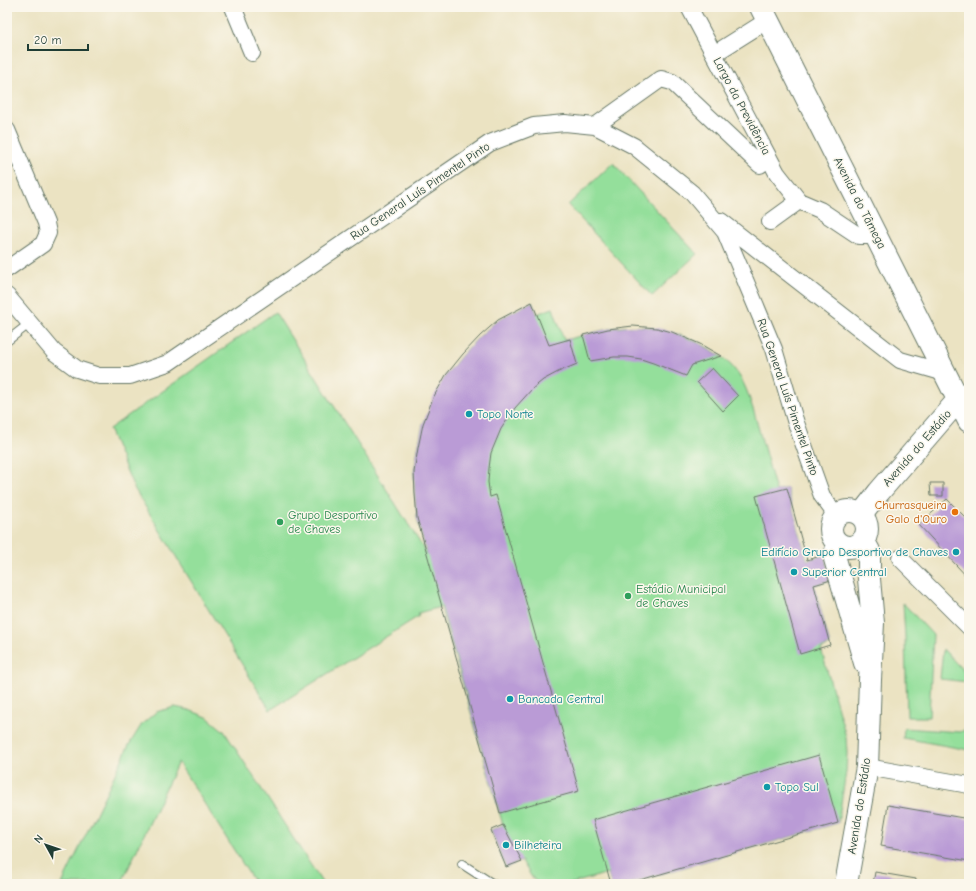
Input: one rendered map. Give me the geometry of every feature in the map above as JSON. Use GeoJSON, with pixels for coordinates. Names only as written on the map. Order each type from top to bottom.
{"type":"FeatureCollection","features":[{"type":"Feature","properties":{"kind":"street"},"geometry":{"type":"LineString","coordinates":[[233,7],[252,53]]}},
{"type":"Feature","properties":{"kind":"street","name":"Largo da Previdência"},"geometry":{"type":"LineString","coordinates":[[689,7],[777,173],[800,200]]}},
{"type":"Feature","properties":{"kind":"street"},"geometry":{"type":"LineString","coordinates":[[714,54],[764,14]]}},
{"type":"Feature","properties":{"kind":"street","name":"Avenida do Tâmega"},"geometry":{"type":"LineString","coordinates":[[764,14],[969,421]]}},
{"type":"Feature","properties":{"kind":"street"},"geometry":{"type":"LineString","coordinates":[[595,126],[661,79],[672,82],[760,165]]}},
{"type":"Feature","properties":{"kind":"street","name":"Rua General Luís Pimentel Pinto"},"geometry":{"type":"LineString","coordinates":[[7,296],[54,352],[77,369],[99,376],[130,376],[168,362],[490,143],[534,126],[565,123],[595,126],[634,146],[692,193],[725,232],[774,349],[795,420],[822,496],[836,515]]}},
{"type":"Feature","properties":{"kind":"street"},"geometry":{"type":"LineString","coordinates":[[7,130],[46,222],[48,233],[43,244],[7,269]]}},
{"type":"Feature","properties":{"kind":"street"},"geometry":{"type":"LineString","coordinates":[[770,222],[800,200],[820,210],[858,236],[876,236]]}},
{"type":"Feature","properties":{"kind":"street"},"geometry":{"type":"LineString","coordinates":[[706,209],[900,360],[945,373]]}},
{"type":"Feature","properties":{"kind":"street","name":"Avenida do Estádio"},"geometry":{"type":"LineString","coordinates":[[846,884],[867,767],[873,623],[869,579],[869,551],[863,540],[866,536],[868,527],[861,515],[879,492],[959,400]]}},
{"type":"Feature","properties":{"kind":"street"},"geometry":{"type":"LineString","coordinates":[[836,515],[844,511],[853,510],[861,515]]}},
{"type":"Feature","properties":{"kind":"street","name":"Avenida do Estádio"},"geometry":{"type":"LineString","coordinates":[[836,515],[830,526],[833,538],[837,543],[835,559],[870,680]]}},
{"type":"Feature","properties":{"kind":"street"},"geometry":{"type":"LineString","coordinates":[[837,543],[842,546],[853,547],[863,540]]}},
{"type":"Feature","properties":{"kind":"street"},"geometry":{"type":"LineString","coordinates":[[900,558],[969,627]]}},
{"type":"Feature","properties":{"kind":"street"},"geometry":{"type":"LineString","coordinates":[[867,767],[969,785]]}},
{"type":"Feature","properties":{"kind":"lane"},"geometry":{"type":"LineString","coordinates":[[7,341],[30,324]]}},
{"type":"Feature","properties":{"kind":"lane"},"geometry":{"type":"LineString","coordinates":[[462,864],[493,884]]}},
{"type":"Feature","properties":{"kind":"green space"},"geometry":{"type":"Polygon","coordinates":[[[613,163],[697,254],[652,296],[568,205],[613,163]]]}},
{"type":"Feature","properties":{"kind":"green space","name":"Estádio Municipal de Chaves"},"geometry":{"type":"Polygon","coordinates":[[[532,302],[537,314],[553,308],[564,340],[621,327],[640,326],[668,331],[700,344],[720,355],[735,370],[741,380],[754,412],[776,491],[787,488],[807,560],[824,555],[831,580],[814,585],[830,645],[821,649],[846,737],[846,772],[838,823],[626,884],[611,884],[608,873],[570,884],[538,884],[522,861],[506,867],[491,830],[503,825],[441,607],[418,613],[419,616],[270,710],[134,488],[109,429],[275,312],[427,554],[417,518],[414,472],[423,424],[446,375],[463,354],[498,320],[532,302]]]}},
{"type":"Feature","properties":{"kind":"green space"},"geometry":{"type":"Polygon","coordinates":[[[903,603],[933,635],[929,717],[907,717],[903,603]]]}},
{"type":"Feature","properties":{"kind":"green space"},"geometry":{"type":"Polygon","coordinates":[[[943,649],[969,677],[969,717],[965,720],[968,682],[940,679],[943,649]]]}},
{"type":"Feature","properties":{"kind":"green space"},"geometry":{"type":"Polygon","coordinates":[[[175,707],[189,710],[207,717],[224,731],[323,884],[246,884],[253,880],[178,762],[121,884],[62,884],[129,745],[142,724],[156,712],[175,707]]]}},
{"type":"Feature","properties":{"kind":"green space"},"geometry":{"type":"Polygon","coordinates":[[[904,728],[960,732],[969,728],[969,750],[903,738],[904,728]]]}},
{"type":"Feature","properties":{"kind":"building","name":"Bancada Central"},"geometry":{"type":"Polygon","coordinates":[[[532,302],[549,345],[570,339],[577,364],[543,380],[532,389],[515,408],[501,429],[491,453],[488,482],[490,497],[496,495],[579,791],[500,813],[417,518],[414,472],[423,424],[433,398],[446,375],[480,336],[498,320],[532,302]]]}},
{"type":"Feature","properties":{"kind":"building"},"geometry":{"type":"Polygon","coordinates":[[[633,326],[657,328],[672,332],[700,344],[721,356],[692,365],[686,376],[641,359],[614,357],[590,361],[583,335],[608,329],[633,326]]]}},
{"type":"Feature","properties":{"kind":"building"},"geometry":{"type":"Polygon","coordinates":[[[712,368],[738,396],[723,411],[697,382],[712,368]]]}},
{"type":"Feature","properties":{"kind":"building"},"geometry":{"type":"Polygon","coordinates":[[[930,483],[943,483],[943,496],[931,496],[930,483]]]}},
{"type":"Feature","properties":{"kind":"building","name":"Superior Central"},"geometry":{"type":"Polygon","coordinates":[[[787,488],[807,560],[824,555],[831,580],[814,585],[830,645],[800,654],[756,496],[787,488]]]}},
{"type":"Feature","properties":{"kind":"building","name":"Edifício Grupo Desportivo de Chaves"},"geometry":{"type":"Polygon","coordinates":[[[947,499],[969,521],[969,579],[919,525],[947,499]]]}},
{"type":"Feature","properties":{"kind":"building","name":"Topo Sul"},"geometry":{"type":"Polygon","coordinates":[[[819,755],[838,823],[626,884],[611,884],[593,820],[819,755]]]}},
{"type":"Feature","properties":{"kind":"building"},"geometry":{"type":"Polygon","coordinates":[[[888,805],[969,819],[969,861],[881,846],[888,805]]]}},
{"type":"Feature","properties":{"kind":"building","name":"Bilheteira"},"geometry":{"type":"Polygon","coordinates":[[[503,825],[522,861],[506,867],[491,830],[503,825]]]}},
{"type":"Feature","properties":{"kind":"building"},"geometry":{"type":"Polygon","coordinates":[[[875,872],[916,879],[915,884],[873,884],[875,872]]]}},
{"type":"Feature","properties":{"kind":"place","name":"Topo Norte"},"geometry":{"type":"Point","coordinates":[469,414]}},
{"type":"Feature","properties":{"kind":"place","name":"Churrasqueira Galo d'Ouro"},"geometry":{"type":"Point","coordinates":[955,512]}},
{"type":"Feature","properties":{"kind":"place","name":"Grupo Desportivo de Chaves"},"geometry":{"type":"Point","coordinates":[280,522]}},
{"type":"Feature","properties":{"kind":"place","name":"Edifício Grupo Desportivo de Chaves"},"geometry":{"type":"Point","coordinates":[956,552]}},
{"type":"Feature","properties":{"kind":"place","name":"Superior Central"},"geometry":{"type":"Point","coordinates":[794,572]}},
{"type":"Feature","properties":{"kind":"place","name":"Estádio Municipal de Chaves"},"geometry":{"type":"Point","coordinates":[628,596]}},
{"type":"Feature","properties":{"kind":"place","name":"Bancada Central"},"geometry":{"type":"Point","coordinates":[510,699]}},
{"type":"Feature","properties":{"kind":"place","name":"Topo Sul"},"geometry":{"type":"Point","coordinates":[767,787]}},
{"type":"Feature","properties":{"kind":"place","name":"Bilheteira"},"geometry":{"type":"Point","coordinates":[506,845]}}]}
